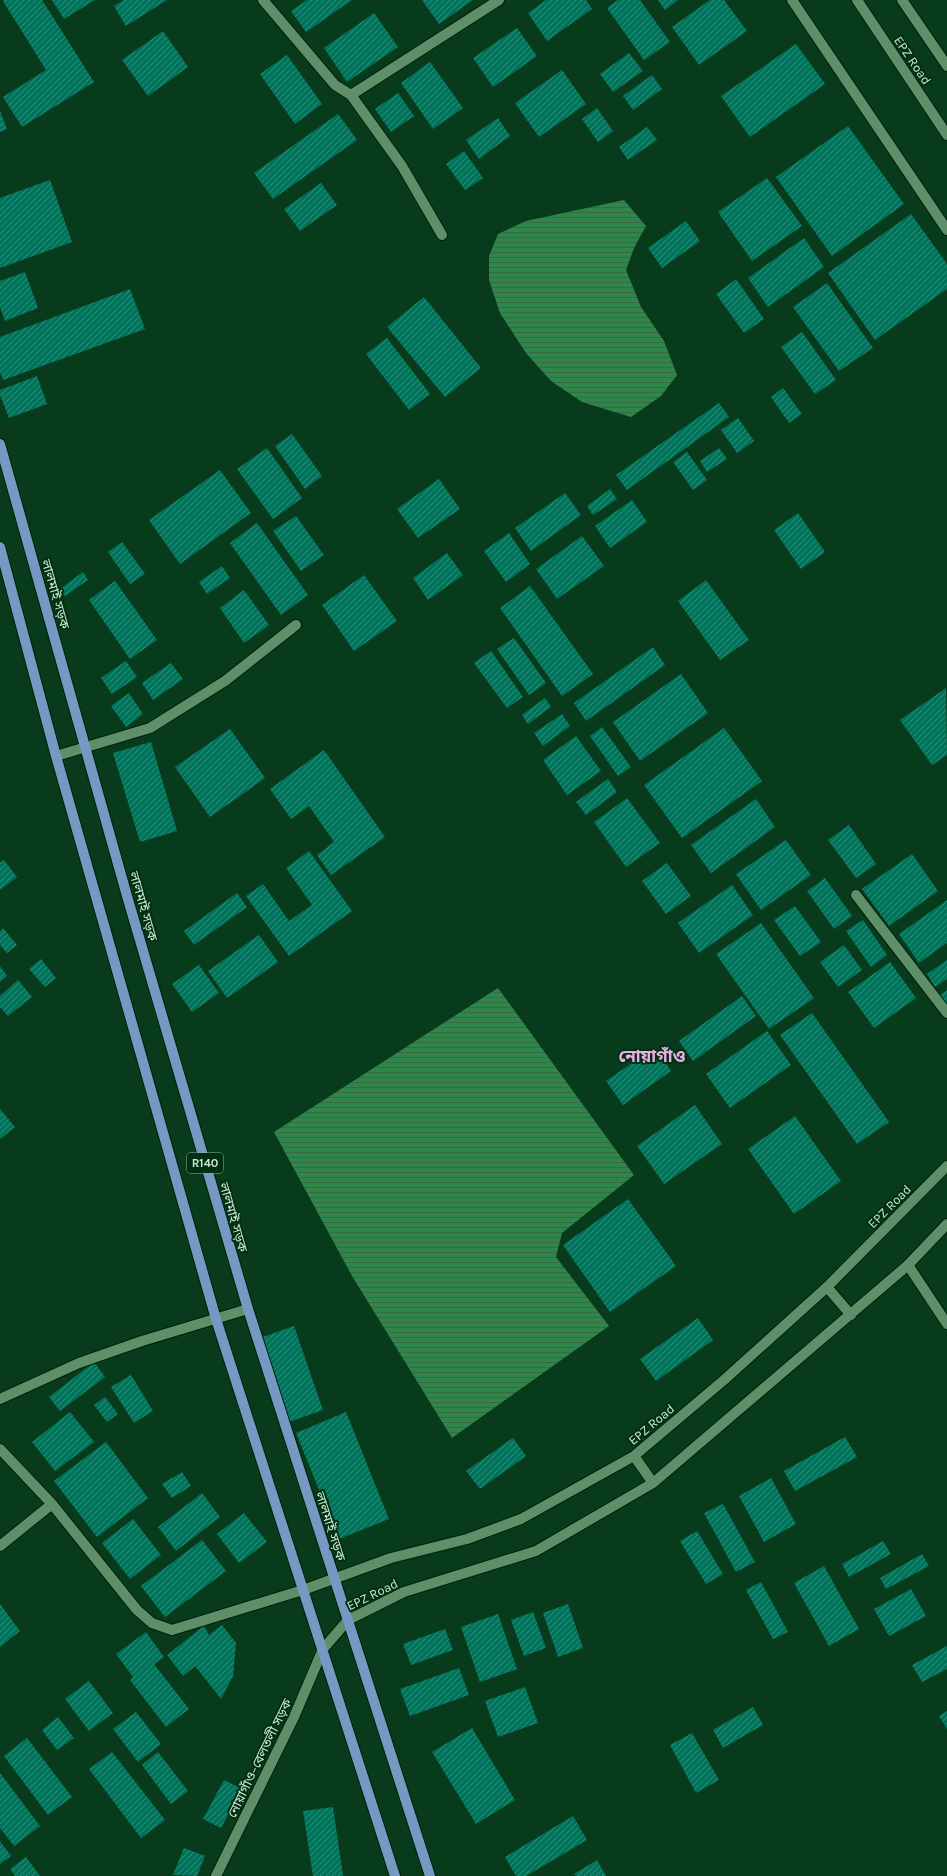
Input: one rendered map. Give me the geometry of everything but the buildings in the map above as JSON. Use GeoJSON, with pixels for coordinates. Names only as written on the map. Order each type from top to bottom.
{"type":"FeatureCollection","features":[{"type":"Feature","properties":{"kind":"main road"},"geometry":{"type":"LineString","coordinates":[[263,0],[335,85],[351,95],[402,166],[442,234]]}},
{"type":"Feature","properties":{"kind":"main road"},"geometry":{"type":"LineString","coordinates":[[351,95],[499,0]]}},
{"type":"Feature","properties":{"kind":"main road"},"geometry":{"type":"LineString","coordinates":[[792,0],[947,230]]}},
{"type":"Feature","properties":{"kind":"main road","name":"EPZ Road"},"geometry":{"type":"LineString","coordinates":[[857,0],[947,135]]}},
{"type":"Feature","properties":{"kind":"main road","name":"EPZ Road"},"geometry":{"type":"LineString","coordinates":[[902,0],[947,66]]}},
{"type":"Feature","properties":{"kind":"main road","name":"লালমাই সড়ক"},"geometry":{"type":"LineString","coordinates":[[0,444],[4,469],[248,1309],[430,1876]]}},
{"type":"Feature","properties":{"kind":"main road","name":"R140"},"geometry":{"type":"LineString","coordinates":[[0,547],[56,756],[216,1319],[395,1876]]}},
{"type":"Feature","properties":{"kind":"main road"},"geometry":{"type":"LineString","coordinates":[[56,756],[150,728],[225,681],[296,624]]}},
{"type":"Feature","properties":{"kind":"main road"},"geometry":{"type":"LineString","coordinates":[[856,895],[947,1013]]}},
{"type":"Feature","properties":{"kind":"main road","name":"EPZ Road"},"geometry":{"type":"LineString","coordinates":[[0,1449],[52,1504],[137,1610],[152,1623],[172,1630],[303,1590],[391,1558],[466,1539],[521,1519],[634,1456],[724,1380],[827,1287],[947,1166]]}},
{"type":"Feature","properties":{"kind":"main road","name":"EPZ Road"},"geometry":{"type":"LineString","coordinates":[[323,1649],[348,1620],[404,1592],[536,1551],[653,1483],[908,1265],[947,1224]]}},
{"type":"Feature","properties":{"kind":"main road"},"geometry":{"type":"LineString","coordinates":[[908,1265],[947,1324]]}},
{"type":"Feature","properties":{"kind":"main road"},"geometry":{"type":"LineString","coordinates":[[827,1287],[851,1315]]}},
{"type":"Feature","properties":{"kind":"main road"},"geometry":{"type":"LineString","coordinates":[[0,1399],[79,1364],[142,1341],[248,1309]]}},
{"type":"Feature","properties":{"kind":"main road"},"geometry":{"type":"LineString","coordinates":[[634,1456],[653,1483]]}},
{"type":"Feature","properties":{"kind":"main road"},"geometry":{"type":"LineString","coordinates":[[0,1546],[52,1504]]}},
{"type":"Feature","properties":{"kind":"main road","name":"নোয়াগাঁও–বেলতলী সড়ক"},"geometry":{"type":"LineString","coordinates":[[216,1876],[294,1717],[323,1649]]}},
{"type":"Feature","properties":{"kind":"shaded area"},"geometry":{"type":"Polygon","coordinates":[[[624,200],[646,226],[634,248],[626,270],[641,307],[664,341],[677,375],[661,396],[631,417],[582,402],[551,381],[526,353],[500,313],[489,280],[489,256],[498,234],[526,221],[624,200]]]}},
{"type":"Feature","properties":{"kind":"shaded area"},"geometry":{"type":"Polygon","coordinates":[[[498,988],[634,1175],[562,1233],[556,1257],[609,1326],[452,1438],[352,1276],[274,1132],[498,988]]]}},
{"type":"Feature","properties":{"kind":"district","name":"নোয়াগাঁও"},"geometry":{"type":"Point","coordinates":[652,1056]}}]}
